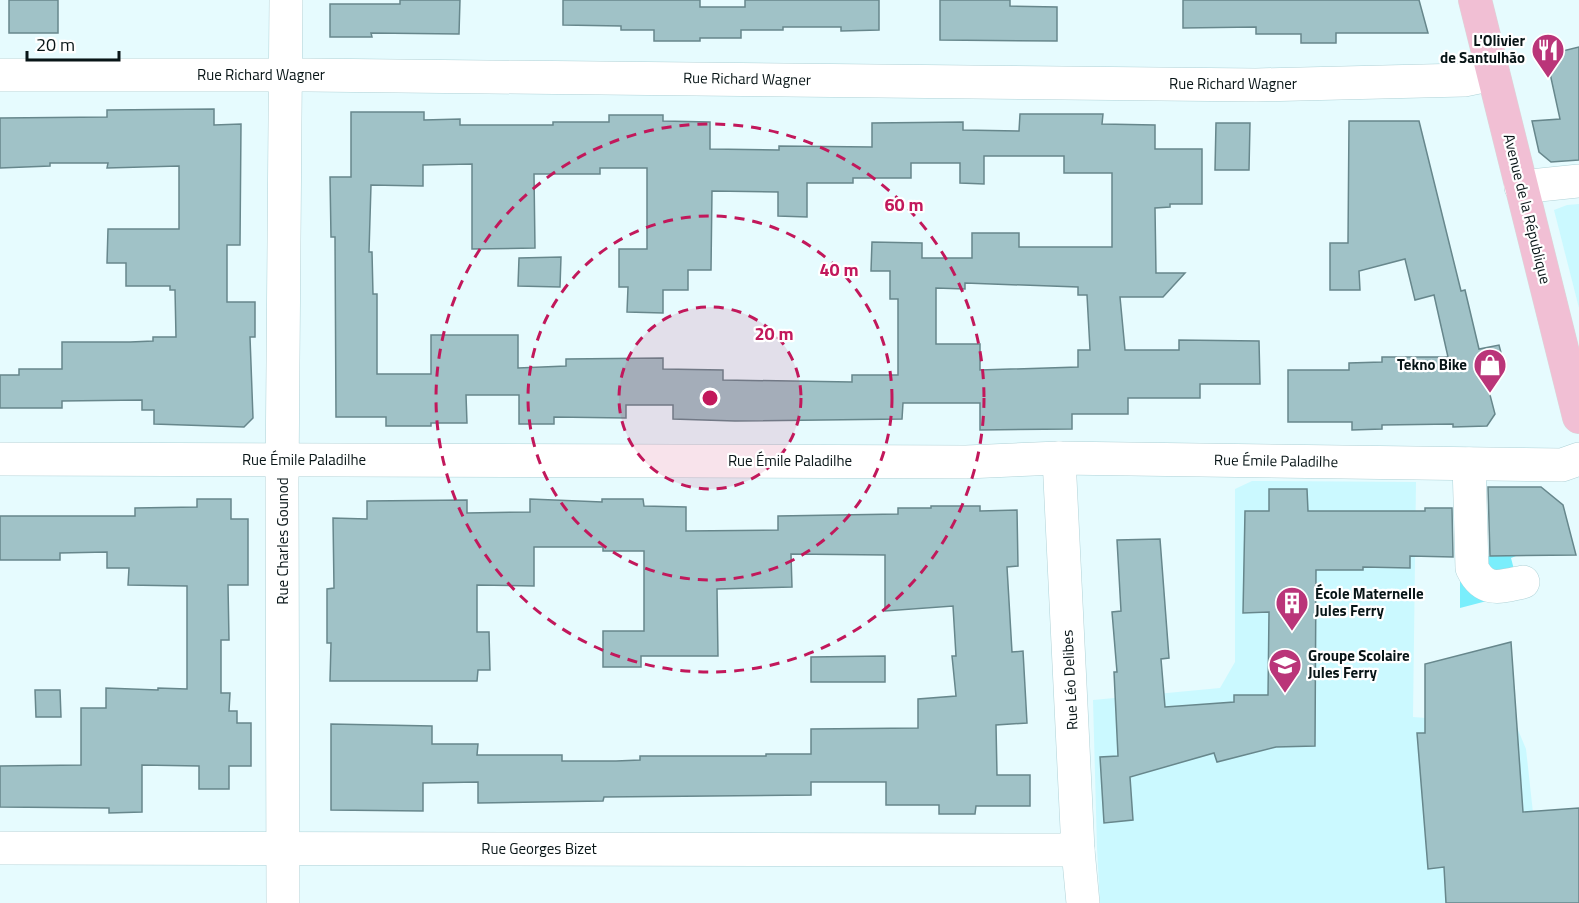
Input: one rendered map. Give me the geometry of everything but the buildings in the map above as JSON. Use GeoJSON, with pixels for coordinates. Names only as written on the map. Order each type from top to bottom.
{"type":"FeatureCollection","features":[{"type":"Feature","properties":{"kind":"main road","name":"Avenue de la République"},"geometry":{"type":"LineString","coordinates":[[1475,0],[1579,417]]}},
{"type":"Feature","properties":{"kind":"street","name":"Rue Charles Gounod"},"geometry":{"type":"LineString","coordinates":[[283,903],[282,460],[286,0]]}},
{"type":"Feature","properties":{"kind":"street","name":"Rue Richard Wagner"},"geometry":{"type":"LineString","coordinates":[[0,75],[286,75],[1256,85],[1464,80],[1493,74]]}},
{"type":"Feature","properties":{"kind":"street"},"geometry":{"type":"LineString","coordinates":[[1521,187],[1579,181]]}},
{"type":"Feature","properties":{"kind":"street","name":"Rue Émile Paladilhe"},"geometry":{"type":"LineString","coordinates":[[0,459],[966,462],[1059,458],[1562,465],[1579,459]]}},
{"type":"Feature","properties":{"kind":"street","name":"Rue Léo Delibes"},"geometry":{"type":"LineString","coordinates":[[1059,458],[1078,850],[1083,903]]}},
{"type":"Feature","properties":{"kind":"street"},"geometry":{"type":"LineString","coordinates":[[1469,464],[1472,568],[1477,578],[1490,587],[1523,582]]}},
{"type":"Feature","properties":{"kind":"street","name":"Rue Georges Bizet"},"geometry":{"type":"LineString","coordinates":[[0,848],[1078,850]]}},
{"type":"Feature","properties":{"kind":"shaded area"},"geometry":{"type":"Polygon","coordinates":[[[1579,204],[1579,308],[1554,210],[1567,205],[1579,204]]]}},
{"type":"Feature","properties":{"kind":"shaded area","name":"Groupe Scolaire Jules Ferry"},"geometry":{"type":"Polygon","coordinates":[[[1252,481],[1416,482],[1413,717],[1516,725],[1526,749],[1537,849],[1579,903],[1100,903],[1093,700],[1220,688],[1235,662],[1235,489],[1252,481]]]}},
{"type":"Feature","properties":{"kind":"shaded area"},"geometry":{"type":"Polygon","coordinates":[[[1514,548],[1516,556],[1511,558],[1517,581],[1525,591],[1460,608],[1460,556],[1501,556],[1514,548]]]}},
{"type":"Feature","properties":{"kind":"place","name":"L'Olivier de Santulhão"},"geometry":{"type":"Point","coordinates":[1548,79]}},
{"type":"Feature","properties":{"kind":"place","name":"Tekno Bike"},"geometry":{"type":"Point","coordinates":[1490,394]}},
{"type":"Feature","properties":{"kind":"place","name":"École Maternelle Jules Ferry"},"geometry":{"type":"Point","coordinates":[1292,632]}},
{"type":"Feature","properties":{"kind":"place","name":"Groupe Scolaire Jules Ferry"},"geometry":{"type":"Point","coordinates":[1285,694]}}]}
